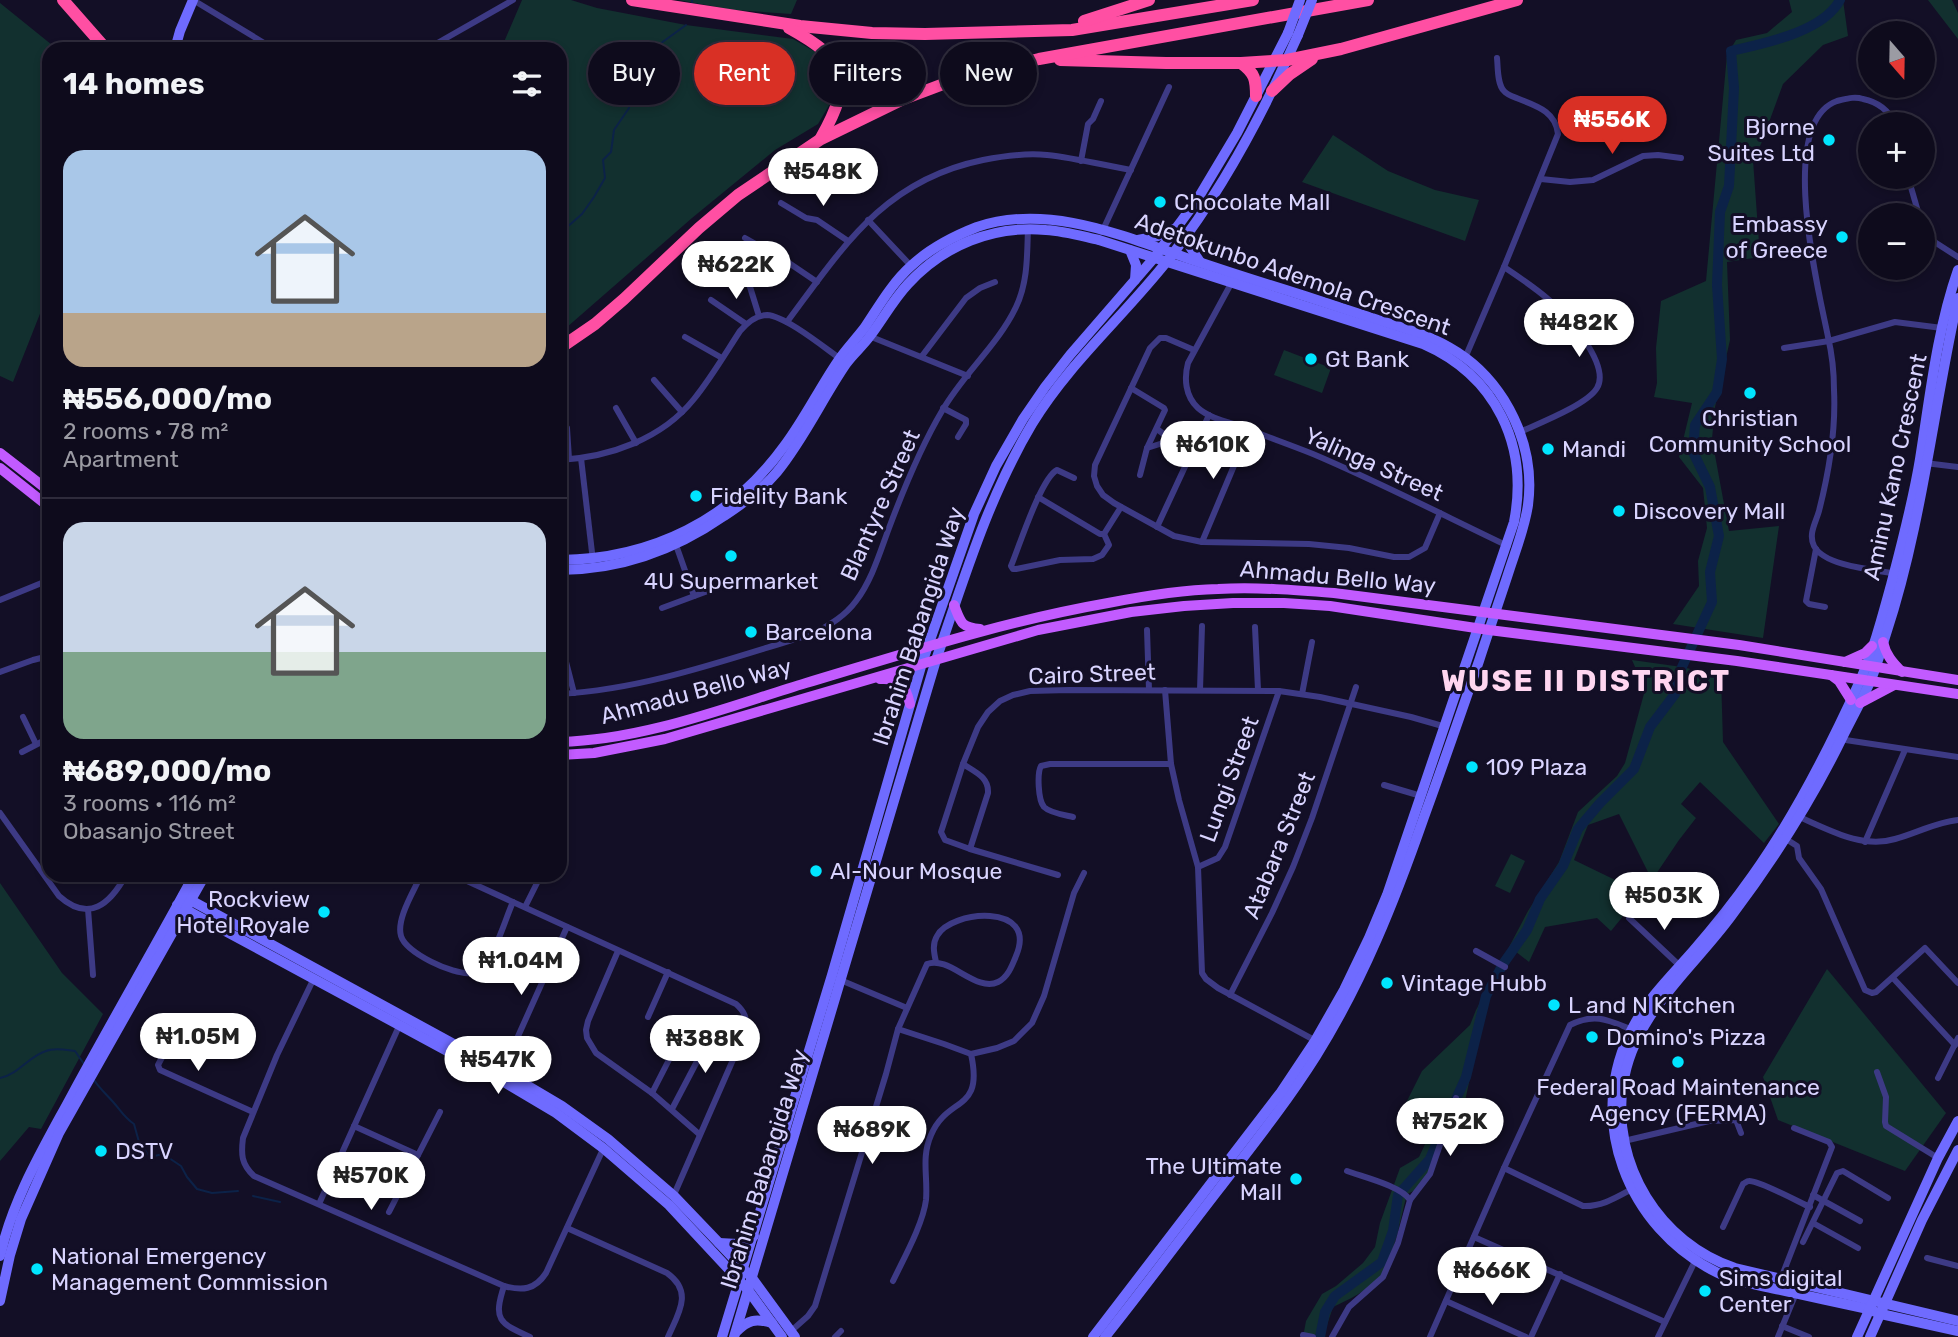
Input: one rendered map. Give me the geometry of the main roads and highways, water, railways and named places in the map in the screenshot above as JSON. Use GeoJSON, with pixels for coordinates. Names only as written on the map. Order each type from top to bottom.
{"type":"FeatureCollection","features":[{"type":"Feature","properties":{"kind":"highway"},"geometry":{"type":"LineString","coordinates":[[63,0],[100,42]]}},
{"type":"Feature","properties":{"kind":"highway"},"geometry":{"type":"LineString","coordinates":[[632,0],[782,24],[872,33],[925,34],[1046,31],[1119,23],[1253,0]]}},
{"type":"Feature","properties":{"kind":"highway"},"geometry":{"type":"LineString","coordinates":[[1046,31],[1097,18],[1149,0]]}},
{"type":"Feature","properties":{"kind":"highway"},"geometry":{"type":"LineString","coordinates":[[567,343],[624,299],[738,195],[821,139],[901,100],[1003,66],[1368,0]]}},
{"type":"Feature","properties":{"kind":"highway"},"geometry":{"type":"LineString","coordinates":[[1039,59],[1241,64],[1281,61],[1517,0]]}},
{"type":"Feature","properties":{"kind":"highway"},"geometry":{"type":"LineString","coordinates":[[782,24],[819,45],[838,72],[841,93],[838,105],[821,139]]}},
{"type":"Feature","properties":{"kind":"highway"},"geometry":{"type":"LineString","coordinates":[[1272,92],[1303,64],[1328,51]]}},
{"type":"Feature","properties":{"kind":"highway"},"geometry":{"type":"LineString","coordinates":[[1241,64],[1255,76],[1255,96]]}},
{"type":"Feature","properties":{"kind":"main road"},"geometry":{"type":"LineString","coordinates":[[177,42],[193,0]]}},
{"type":"Feature","properties":{"kind":"main road","name":"Ibrahim Babangida Way"},"geometry":{"type":"LineString","coordinates":[[1293,34],[1300,0]]}},
{"type":"Feature","properties":{"kind":"main road","name":"Ibrahim Babangida Way"},"geometry":{"type":"LineString","coordinates":[[722,1337],[936,660],[986,515],[1033,423],[1055,391],[1173,253],[1237,156],[1272,92],[1281,61],[1312,0]]}},
{"type":"Feature","properties":{"kind":"main road","name":"Ibrahim Babangida Way"},"geometry":{"type":"LineString","coordinates":[[735,1335],[837,978],[910,704],[974,514],[996,466],[1023,419],[1070,355],[1162,249],[1197,200],[1255,96],[1281,61]]}},
{"type":"Feature","properties":{"kind":"main road","name":"Adetokunbo Ademola Crescent"},"geometry":{"type":"LineString","coordinates":[[567,562],[593,564],[670,539],[710,517],[736,498],[758,478],[784,447],[843,361],[894,300],[915,270],[972,240],[1048,219],[1103,230],[1162,249],[1234,279]]}},
{"type":"Feature","properties":{"kind":"main road","name":"Adetokunbo Ademola Crescent"},"geometry":{"type":"LineString","coordinates":[[1028,223],[1234,279],[1423,344],[1464,361],[1515,435],[1519,489],[1511,547],[1455,730],[1386,920],[1363,973],[1252,1146],[1105,1337]]}},
{"type":"Feature","properties":{"kind":"main road"},"geometry":{"type":"LineString","coordinates":[[1136,241],[1177,228]]}},
{"type":"Feature","properties":{"kind":"main road"},"geometry":{"type":"LineString","coordinates":[[1188,232],[1189,245],[1200,263]]}},
{"type":"Feature","properties":{"kind":"main road"},"geometry":{"type":"LineString","coordinates":[[1130,250],[1136,265],[1135,281]]}},
{"type":"Feature","properties":{"kind":"main road"},"geometry":{"type":"LineString","coordinates":[[1154,276],[1172,269],[1187,268]]}},
{"type":"Feature","properties":{"kind":"main road","name":"Aminu Kano Crescent"},"geometry":{"type":"LineString","coordinates":[[1924,463],[1942,328],[1958,270]]}},
{"type":"Feature","properties":{"kind":"main road","name":"Aminu Kano Crescent"},"geometry":{"type":"LineString","coordinates":[[1635,1188],[1624,1141],[1621,1104],[1636,1031],[1730,919],[1786,839],[1866,680],[1899,574],[1958,298]]}},
{"type":"Feature","properties":{"kind":"main road","name":"Adetokunbo Ademola Crescent"},"geometry":{"type":"LineString","coordinates":[[567,569],[630,561],[676,545],[714,524],[750,499],[791,453],[843,361]]}},
{"type":"Feature","properties":{"kind":"main road"},"geometry":{"type":"LineString","coordinates":[[0,453],[42,486]]}},
{"type":"Feature","properties":{"kind":"main road"},"geometry":{"type":"LineString","coordinates":[[0,468],[42,501]]}},
{"type":"Feature","properties":{"kind":"main road","name":"Ahmadu Bello Way"},"geometry":{"type":"LineString","coordinates":[[567,741],[627,734],[696,717],[942,642],[1024,620],[1179,591],[1219,589],[1322,592],[1739,645],[1958,680]]}},
{"type":"Feature","properties":{"kind":"main road","name":"Ahmadu Bello Way"},"geometry":{"type":"LineString","coordinates":[[567,754],[607,751],[665,739],[1050,627],[1131,612],[1209,605],[1256,603],[1330,606],[1958,694]]}},
{"type":"Feature","properties":{"kind":"main road"},"geometry":{"type":"LineString","coordinates":[[954,606],[965,626],[990,629]]}},
{"type":"Feature","properties":{"kind":"main road","name":"Adetokunbo Ademola Crescent"},"geometry":{"type":"LineString","coordinates":[[1093,1337],[1319,1043],[1387,895],[1444,726],[1484,629]]}},
{"type":"Feature","properties":{"kind":"main road"},"geometry":{"type":"LineString","coordinates":[[1843,662],[1878,644],[1902,672]]}},
{"type":"Feature","properties":{"kind":"main road"},"geometry":{"type":"LineString","coordinates":[[1831,675],[1855,701],[1895,684]]}},
{"type":"Feature","properties":{"kind":"main road"},"geometry":{"type":"LineString","coordinates":[[867,680],[892,678],[898,681],[905,688],[910,704]]}},
{"type":"Feature","properties":{"kind":"main road","name":"Aminu Kano Crescent"},"geometry":{"type":"LineString","coordinates":[[1796,816],[1724,914],[1653,996],[1618,1068],[1613,1104],[1615,1142],[1621,1164],[1654,1224],[1721,1274],[1744,1282],[1846,1304],[1870,1300]]}},
{"type":"Feature","properties":{"kind":"main road"},"geometry":{"type":"LineString","coordinates":[[184,903],[192,882]]}},
{"type":"Feature","properties":{"kind":"main road"},"geometry":{"type":"LineString","coordinates":[[0,1256],[22,1190],[62,1112],[184,903],[200,882]]}},
{"type":"Feature","properties":{"kind":"main road"},"geometry":{"type":"LineString","coordinates":[[184,903],[562,1106],[719,1243],[752,1278],[788,1336]]}},
{"type":"Feature","properties":{"kind":"main road"},"geometry":{"type":"LineString","coordinates":[[0,1301],[21,1219],[59,1133],[77,1103],[114,1027]]}},
{"type":"Feature","properties":{"kind":"main road"},"geometry":{"type":"LineString","coordinates":[[1857,1337],[1870,1300],[1958,1121]]}},
{"type":"Feature","properties":{"kind":"main road"},"geometry":{"type":"LineString","coordinates":[[1870,1337],[1922,1220],[1958,1150]]}},
{"type":"Feature","properties":{"kind":"main road"},"geometry":{"type":"LineString","coordinates":[[671,1201],[748,1290],[772,1323],[788,1336]]}},
{"type":"Feature","properties":{"kind":"main road"},"geometry":{"type":"LineString","coordinates":[[719,1243],[738,1244],[754,1236]]}},
{"type":"Feature","properties":{"kind":"main road","name":"Aminu Kano Crescent"},"geometry":{"type":"LineString","coordinates":[[1698,1257],[1870,1300],[1883,1309],[1958,1331]]}},
{"type":"Feature","properties":{"kind":"main road"},"geometry":{"type":"LineString","coordinates":[[1846,1304],[1853,1310],[1861,1325]]}},
{"type":"Feature","properties":{"kind":"main road","name":"Aminu Kano Crescent"},"geometry":{"type":"LineString","coordinates":[[1883,1309],[1958,1321]]}},
{"type":"Feature","properties":{"kind":"main road"},"geometry":{"type":"LineString","coordinates":[[735,1335],[743,1324],[755,1320],[772,1323]]}},
{"type":"Feature","properties":{"kind":"waterway"},"geometry":{"type":"LineString","coordinates":[[1452,1108],[1466,1077],[1486,996],[1503,964],[1527,930],[1540,899],[1563,866],[1578,829],[1634,769],[1650,727],[1675,694],[1682,667],[1712,602],[1710,572],[1719,536],[1710,487],[1693,452],[1695,425],[1717,392],[1722,359],[1717,285],[1720,212],[1729,186],[1734,88],[1731,51],[1776,40],[1807,28],[1832,11],[1840,0]]}},
{"type":"Feature","properties":{"kind":"waterway"},"geometry":{"type":"LineString","coordinates":[[567,227],[582,214],[605,178],[603,160],[611,152],[614,130],[629,108],[629,91],[646,54],[686,25]]}},
{"type":"Feature","properties":{"kind":"waterway"},"geometry":{"type":"LineString","coordinates":[[0,1078],[13,1073],[40,1053],[53,1049],[75,1051],[84,1064]]}},
{"type":"Feature","properties":{"kind":"waterway"},"geometry":{"type":"LineString","coordinates":[[94,1080],[134,1124],[139,1142],[150,1157],[163,1154],[181,1166],[197,1189],[212,1193],[238,1191]]}},
{"type":"Feature","properties":{"kind":"waterway"},"geometry":{"type":"LineString","coordinates":[[1320,1337],[1325,1312],[1335,1296],[1382,1262],[1393,1231],[1398,1195],[1430,1159],[1444,1126]]}},
{"type":"Feature","properties":{"kind":"waterway"},"geometry":{"type":"LineString","coordinates":[[253,1196],[280,1202]]}},
{"type":"Feature","properties":{"kind":"place","name":"Bjorne Suites Ltd"},"geometry":{"type":"Point","coordinates":[1829,140]}},
{"type":"Feature","properties":{"kind":"place","name":"Chocolate Mall"},"geometry":{"type":"Point","coordinates":[1160,202]}},
{"type":"Feature","properties":{"kind":"place","name":"Embassy of Greece"},"geometry":{"type":"Point","coordinates":[1842,237]}},
{"type":"Feature","properties":{"kind":"place","name":"Gt Bank"},"geometry":{"type":"Point","coordinates":[1311,359]}},
{"type":"Feature","properties":{"kind":"place","name":"Christian Community School"},"geometry":{"type":"Point","coordinates":[1750,393]}},
{"type":"Feature","properties":{"kind":"place","name":"Mandi"},"geometry":{"type":"Point","coordinates":[1548,449]}},
{"type":"Feature","properties":{"kind":"place","name":"Fidelity Bank"},"geometry":{"type":"Point","coordinates":[696,496]}},
{"type":"Feature","properties":{"kind":"place","name":"Discovery Mall"},"geometry":{"type":"Point","coordinates":[1619,511]}},
{"type":"Feature","properties":{"kind":"place","name":"4U Supermarket"},"geometry":{"type":"Point","coordinates":[731,556]}},
{"type":"Feature","properties":{"kind":"place","name":"Barcelona"},"geometry":{"type":"Point","coordinates":[751,632]}},
{"type":"Feature","properties":{"kind":"place","name":"109 Plaza"},"geometry":{"type":"Point","coordinates":[1472,767]}},
{"type":"Feature","properties":{"kind":"place","name":"Al-Nour Mosque"},"geometry":{"type":"Point","coordinates":[816,871]}},
{"type":"Feature","properties":{"kind":"place","name":"Rockview Hotel Royale"},"geometry":{"type":"Point","coordinates":[324,912]}},
{"type":"Feature","properties":{"kind":"place","name":"Vintage Hubb"},"geometry":{"type":"Point","coordinates":[1387,983]}},
{"type":"Feature","properties":{"kind":"place","name":"L and N Kitchen"},"geometry":{"type":"Point","coordinates":[1554,1005]}},
{"type":"Feature","properties":{"kind":"place","name":"Domino's Pizza"},"geometry":{"type":"Point","coordinates":[1592,1037]}},
{"type":"Feature","properties":{"kind":"place","name":"Federal Road Maintenance Agency (FERMA)"},"geometry":{"type":"Point","coordinates":[1678,1062]}},
{"type":"Feature","properties":{"kind":"place","name":"DSTV"},"geometry":{"type":"Point","coordinates":[101,1151]}},
{"type":"Feature","properties":{"kind":"place","name":"The Ultimate Mall"},"geometry":{"type":"Point","coordinates":[1296,1179]}},
{"type":"Feature","properties":{"kind":"place","name":"National Emergency Management Commission"},"geometry":{"type":"Point","coordinates":[37,1269]}},
{"type":"Feature","properties":{"kind":"place","name":"Sims digital Center"},"geometry":{"type":"Point","coordinates":[1705,1291]}},
{"type":"Feature","properties":{"kind":"district","name":"WUSE II DISTRICT"},"geometry":{"type":"Point","coordinates":[1586,681]}}]}
